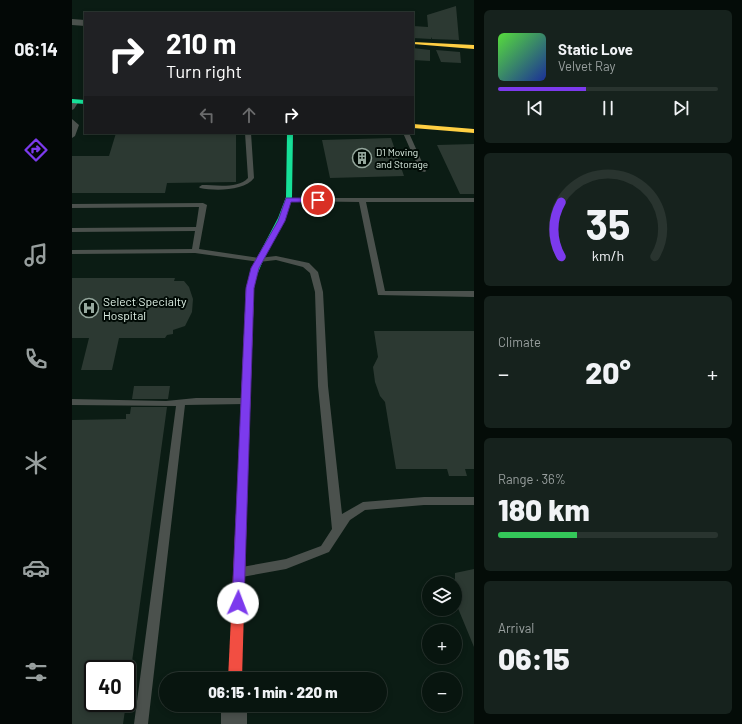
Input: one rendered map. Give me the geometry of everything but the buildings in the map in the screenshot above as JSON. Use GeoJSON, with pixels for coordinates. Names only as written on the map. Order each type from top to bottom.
{"type":"FeatureCollection","features":[{"type":"Feature","properties":{"kind":"street"},"geometry":{"type":"LineString","coordinates":[[72,22],[84,23]]}},
{"type":"Feature","properties":{"kind":"street"},"geometry":{"type":"LineString","coordinates":[[414,43],[474,47]]}},
{"type":"Feature","properties":{"kind":"street"},"geometry":{"type":"LineString","coordinates":[[414,126],[474,131]]}},
{"type":"Feature","properties":{"kind":"street"},"geometry":{"type":"LineString","coordinates":[[235,672],[250,288],[255,268],[282,221],[288,200],[290,134]]}},
{"type":"Feature","properties":{"kind":"street"},"geometry":{"type":"LineString","coordinates":[[234,712],[234,724]]}},
{"type":"Feature","properties":{"kind":"lane"},"geometry":{"type":"LineString","coordinates":[[72,121],[76,125],[72,136]]}},
{"type":"Feature","properties":{"kind":"lane"},"geometry":{"type":"LineString","coordinates":[[202,186],[243,186],[250,181],[248,134]]}},
{"type":"Feature","properties":{"kind":"lane"},"geometry":{"type":"LineString","coordinates":[[406,134],[423,171]]}},
{"type":"Feature","properties":{"kind":"lane"},"geometry":{"type":"LineString","coordinates":[[288,200],[474,200]]}},
{"type":"Feature","properties":{"kind":"lane"},"geometry":{"type":"LineString","coordinates":[[362,200],[381,292],[474,294]]}},
{"type":"Feature","properties":{"kind":"lane"},"geometry":{"type":"LineString","coordinates":[[72,206],[203,205],[195,251]]}},
{"type":"Feature","properties":{"kind":"lane"},"geometry":{"type":"LineString","coordinates":[[72,230],[199,229]]}},
{"type":"Feature","properties":{"kind":"lane"},"geometry":{"type":"LineString","coordinates":[[72,252],[195,251],[259,260],[276,258],[294,261],[306,265],[314,272],[319,292],[323,386],[338,530]]}},
{"type":"Feature","properties":{"kind":"lane"},"geometry":{"type":"LineString","coordinates":[[72,402],[166,404],[196,401],[245,401]]}},
{"type":"Feature","properties":{"kind":"lane"},"geometry":{"type":"LineString","coordinates":[[141,724],[181,402]]}},
{"type":"Feature","properties":{"kind":"lane"},"geometry":{"type":"LineString","coordinates":[[239,572],[286,564],[325,549],[346,517],[363,506],[424,501],[474,501]]}},
{"type":"Feature","properties":{"kind":"traffic: fast"},"geometry":{"type":"LineString","coordinates":[[72,101],[84,102]]}},
{"type":"Feature","properties":{"kind":"traffic: fast"},"geometry":{"type":"LineString","coordinates":[[253,275],[261,256],[282,218],[289,197],[290,134]]}},
{"type":"Feature","properties":{"kind":"traffic: slow"},"geometry":{"type":"LineString","coordinates":[[414,43],[474,47]]}},
{"type":"Feature","properties":{"kind":"traffic: slow"},"geometry":{"type":"LineString","coordinates":[[414,126],[474,131]]}},
{"type":"Feature","properties":{"kind":"traffic: slow"},"geometry":{"type":"LineString","coordinates":[[243,471],[250,288],[253,275]]}},
{"type":"Feature","properties":{"kind":"traffic: jam"},"geometry":{"type":"LineString","coordinates":[[235,672],[243,471]]}},
{"type":"Feature","properties":{"kind":"place","name":"D1 Moving and Storage"},"geometry":{"type":"Point","coordinates":[362,158]}},
{"type":"Feature","properties":{"kind":"place","name":"Select Specialty Hospital"},"geometry":{"type":"Point","coordinates":[89,308]}},
{"type":"Feature","properties":{"kind":"route"},"geometry":{"type":"LineString","coordinates":[[238,603],[242,464],[250,288],[255,268],[266,246],[282,221],[287,208],[288,200],[318,200]]}}]}
